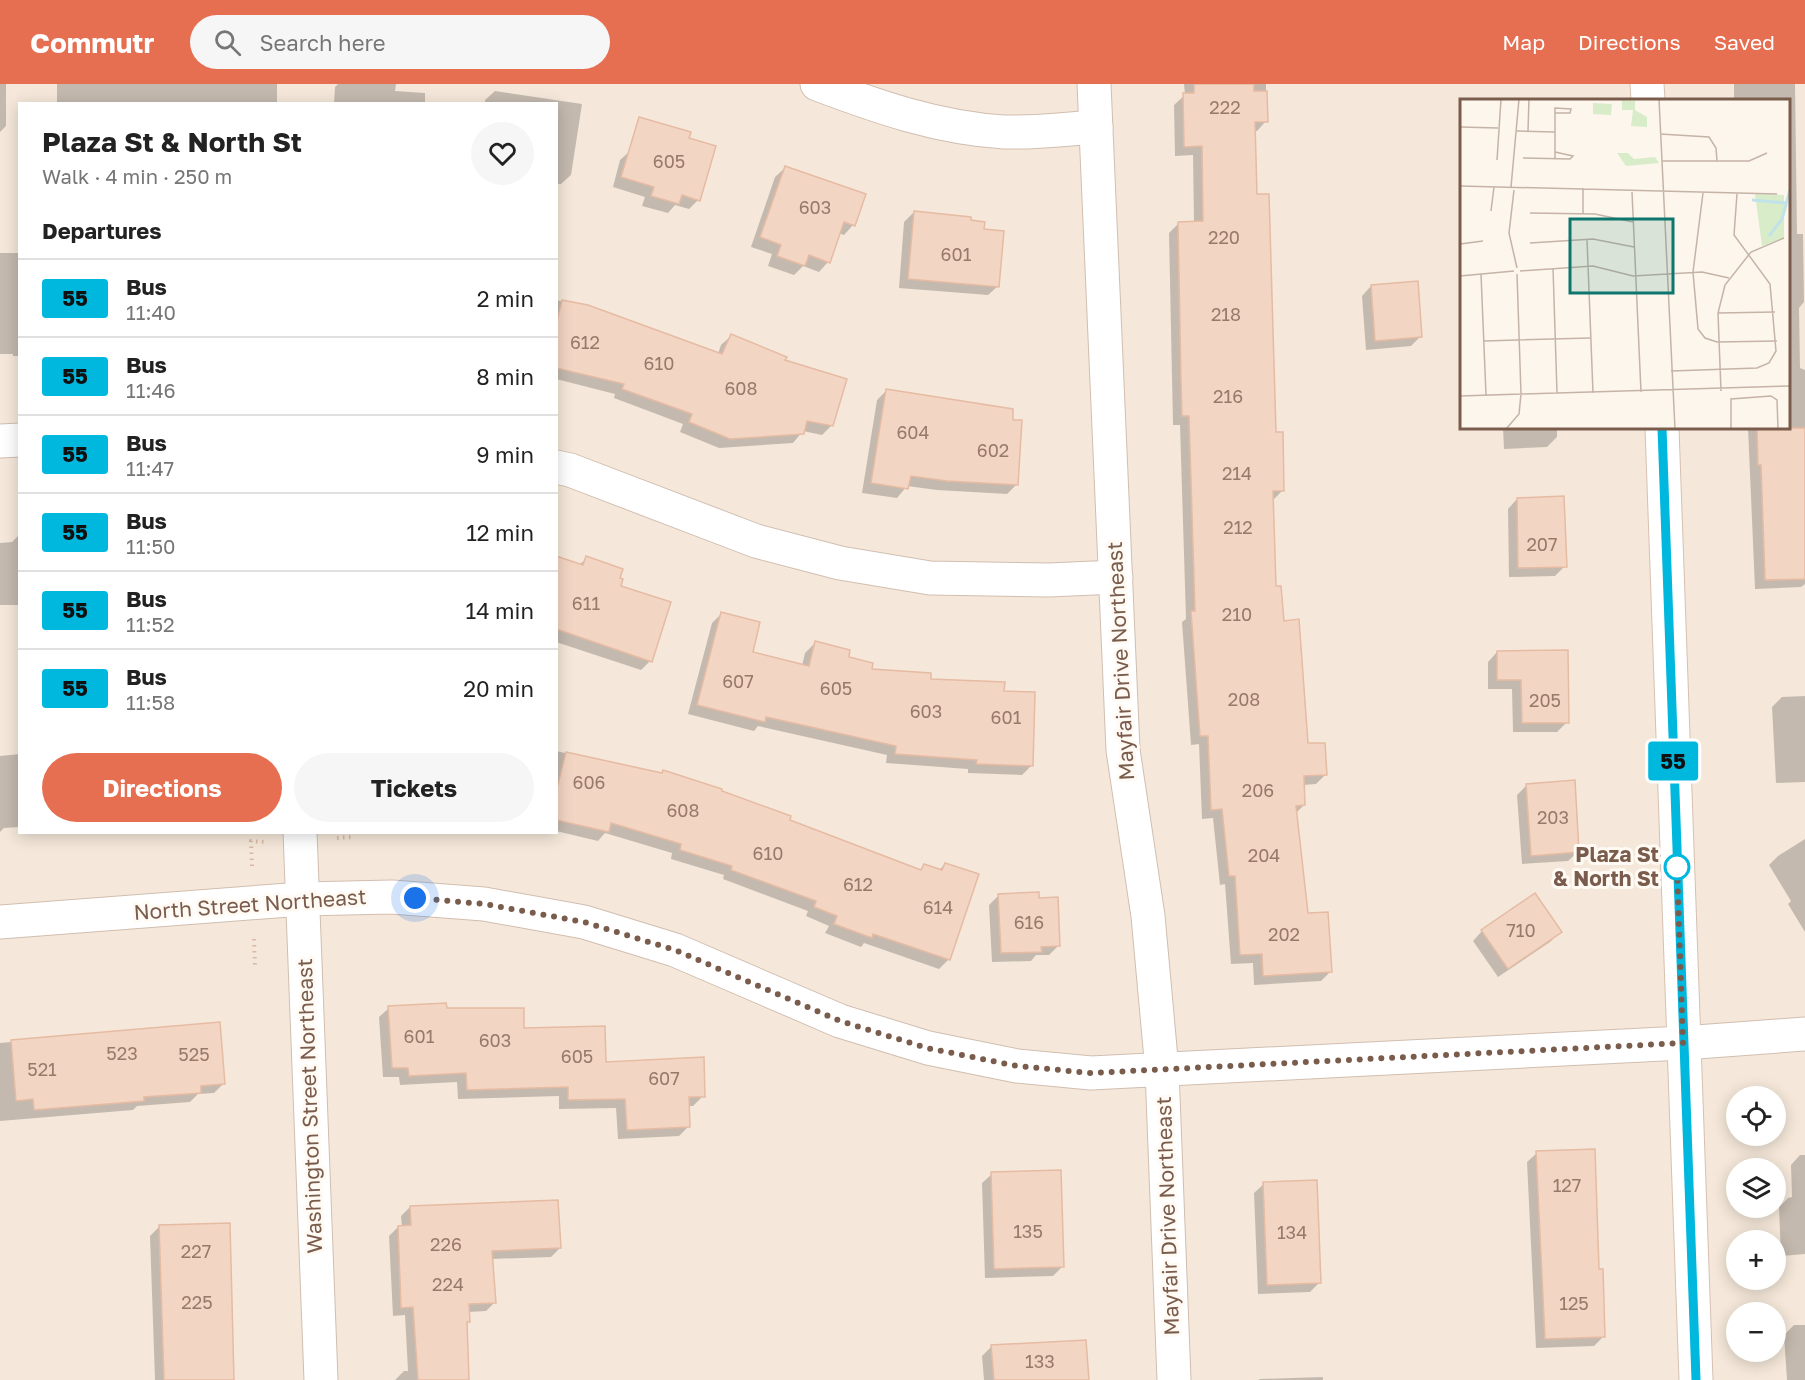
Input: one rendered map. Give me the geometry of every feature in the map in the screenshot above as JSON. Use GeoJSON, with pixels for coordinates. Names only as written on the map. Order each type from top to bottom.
{"type":"FeatureCollection","features":[{"type":"Feature","properties":{"kind":"street"},"geometry":{"type":"LineString","coordinates":[[817,84],[882,109],[951,127],[1005,132],[1096,128]]}},
{"type":"Feature","properties":{"kind":"street","name":"Mayfair Drive Northeast"},"geometry":{"type":"LineString","coordinates":[[1094,84],[1123,750],[1148,916],[1162,1070],[1174,1380]]}},
{"type":"Feature","properties":{"kind":"street"},"geometry":{"type":"LineString","coordinates":[[1647,84],[1648,99]]}},
{"type":"Feature","properties":{"kind":"street"},"geometry":{"type":"LineString","coordinates":[[1662,429],[1696,1380]]}},
{"type":"Feature","properties":{"kind":"street"},"geometry":{"type":"LineString","coordinates":[[0,441],[18,440]]}},
{"type":"Feature","properties":{"kind":"street"},"geometry":{"type":"LineString","coordinates":[[558,468],[756,541],[840,563],[930,578],[1049,580],[1116,577]]}},
{"type":"Feature","properties":{"kind":"street","name":"Washington Street Northeast"},"geometry":{"type":"LineString","coordinates":[[300,834],[321,1380]]}},
{"type":"Feature","properties":{"kind":"street","name":"North Street Northeast"},"geometry":{"type":"LineString","coordinates":[[0,922],[302,899],[392,897],[484,904],[584,922],[675,950],[840,1021],[927,1048],[1017,1066],[1091,1073],[1805,1035]]}},
{"type":"Feature","properties":{"kind":"shaded area"},"geometry":{"type":"Polygon","coordinates":[[[0,84],[1805,84],[1805,1380],[0,1380],[0,84]]]}},
{"type":"Feature","properties":{"kind":"building"},"geometry":{"type":"Polygon","coordinates":[[[1194,84],[1254,84],[1254,91],[1267,91],[1268,122],[1255,122],[1257,194],[1269,194],[1276,432],[1283,432],[1284,491],[1273,491],[1276,586],[1281,586],[1284,621],[1299,619],[1308,743],[1325,743],[1327,775],[1304,776],[1305,805],[1296,806],[1308,913],[1328,912],[1332,972],[1263,976],[1262,954],[1240,955],[1235,876],[1229,876],[1222,809],[1211,810],[1208,736],[1200,736],[1191,611],[1195,611],[1189,416],[1182,416],[1181,380],[1178,222],[1203,221],[1202,146],[1184,147],[1183,93],[1194,93],[1194,84]]]}},
{"type":"Feature","properties":{"kind":"building"},"geometry":{"type":"Polygon","coordinates":[[[639,117],[691,132],[689,138],[716,146],[700,201],[682,195],[679,204],[651,196],[654,187],[621,177],[639,117]]]}},
{"type":"Feature","properties":{"kind":"building"},"geometry":{"type":"Polygon","coordinates":[[[785,166],[866,194],[855,226],[844,222],[830,263],[809,255],[805,266],[777,256],[781,245],[760,237],[785,166]]]}},
{"type":"Feature","properties":{"kind":"building"},"geometry":{"type":"Polygon","coordinates":[[[914,211],[971,217],[971,220],[985,222],[984,229],[1004,231],[999,287],[908,279],[914,211]]]}},
{"type":"Feature","properties":{"kind":"building"},"geometry":{"type":"Polygon","coordinates":[[[1418,281],[1422,337],[1375,341],[1371,285],[1418,281]]]}},
{"type":"Feature","properties":{"kind":"building"},"geometry":{"type":"Polygon","coordinates":[[[562,300],[588,305],[722,354],[731,334],[787,357],[785,360],[847,379],[833,426],[807,421],[804,434],[730,439],[689,422],[692,414],[622,389],[624,384],[558,368],[558,316],[562,300]]]}},
{"type":"Feature","properties":{"kind":"building"},"geometry":{"type":"Polygon","coordinates":[[[886,389],[1013,409],[1013,420],[1022,420],[1018,485],[947,481],[911,476],[908,489],[871,483],[886,389]]]}},
{"type":"Feature","properties":{"kind":"building"},"geometry":{"type":"Polygon","coordinates":[[[1805,428],[1805,579],[1765,580],[1761,465],[1758,465],[1757,429],[1805,428]]]}},
{"type":"Feature","properties":{"kind":"building"},"geometry":{"type":"Polygon","coordinates":[[[1564,496],[1567,567],[1518,568],[1517,498],[1564,496]]]}},
{"type":"Feature","properties":{"kind":"building"},"geometry":{"type":"Polygon","coordinates":[[[586,556],[623,569],[620,578],[623,579],[621,586],[671,602],[652,662],[558,630],[558,557],[583,565],[586,556]]]}},
{"type":"Feature","properties":{"kind":"building"},"geometry":{"type":"Polygon","coordinates":[[[721,612],[760,622],[753,652],[809,666],[815,641],[850,650],[849,657],[873,663],[872,669],[931,673],[931,679],[1005,682],[1004,691],[1035,692],[1033,766],[976,764],[977,760],[895,754],[896,746],[766,717],[765,722],[697,705],[721,612]]]}},
{"type":"Feature","properties":{"kind":"building"},"geometry":{"type":"Polygon","coordinates":[[[1568,650],[1569,723],[1522,723],[1521,680],[1497,680],[1497,651],[1568,650]]]}},
{"type":"Feature","properties":{"kind":"building"},"geometry":{"type":"Polygon","coordinates":[[[566,752],[662,773],[663,770],[722,789],[722,791],[791,816],[790,820],[921,870],[924,864],[942,870],[945,863],[979,874],[950,960],[873,934],[872,938],[834,924],[837,916],[814,907],[816,901],[731,870],[732,866],[680,850],[681,844],[611,823],[609,832],[558,820],[558,784],[566,752]]]}},
{"type":"Feature","properties":{"kind":"building"},"geometry":{"type":"Polygon","coordinates":[[[1575,780],[1579,852],[1531,856],[1526,784],[1575,780]]]}},
{"type":"Feature","properties":{"kind":"building"},"geometry":{"type":"Polygon","coordinates":[[[1039,892],[1039,898],[1058,897],[1060,946],[1041,947],[1042,952],[1001,953],[998,894],[1039,892]]]}},
{"type":"Feature","properties":{"kind":"building"},"geometry":{"type":"Polygon","coordinates":[[[1535,893],[1562,932],[1508,969],[1481,930],[1535,893]]]}},
{"type":"Feature","properties":{"kind":"building"},"geometry":{"type":"Polygon","coordinates":[[[446,1003],[447,1008],[524,1008],[524,1028],[605,1026],[606,1062],[704,1057],[705,1097],[689,1097],[690,1127],[627,1130],[625,1099],[568,1100],[568,1087],[467,1090],[466,1073],[409,1076],[408,1068],[392,1068],[388,1006],[446,1003]]]}},
{"type":"Feature","properties":{"kind":"building"},"geometry":{"type":"Polygon","coordinates":[[[220,1022],[225,1084],[201,1086],[201,1093],[144,1097],[144,1101],[34,1110],[33,1099],[16,1101],[11,1040],[220,1022]]]}},
{"type":"Feature","properties":{"kind":"building"},"geometry":{"type":"Polygon","coordinates":[[[1595,1149],[1599,1269],[1603,1269],[1605,1337],[1545,1339],[1536,1151],[1595,1149]]]}},
{"type":"Feature","properties":{"kind":"building"},"geometry":{"type":"Polygon","coordinates":[[[1061,1170],[1064,1267],[994,1269],[991,1172],[1061,1170]]]}},
{"type":"Feature","properties":{"kind":"building"},"geometry":{"type":"Polygon","coordinates":[[[1317,1180],[1321,1283],[1267,1285],[1263,1182],[1317,1180]]]}},
{"type":"Feature","properties":{"kind":"building"},"geometry":{"type":"Polygon","coordinates":[[[558,1200],[561,1248],[492,1251],[496,1303],[469,1304],[470,1322],[467,1322],[469,1380],[418,1380],[413,1307],[401,1308],[398,1226],[411,1225],[410,1206],[558,1200]]]}},
{"type":"Feature","properties":{"kind":"building"},"geometry":{"type":"Polygon","coordinates":[[[230,1223],[234,1380],[164,1380],[159,1225],[230,1223]]]}},
{"type":"Feature","properties":{"kind":"building"},"geometry":{"type":"Polygon","coordinates":[[[1086,1340],[1089,1380],[994,1380],[991,1345],[1086,1340]]]}},
{"type":"Feature","properties":{"kind":"bus line","name":"55"},"geometry":{"type":"LineString","coordinates":[[1662,429],[1696,1380]]}},
{"type":"Feature","properties":{"kind":"place","name":"Plaza St & North St"},"geometry":{"type":"Point","coordinates":[1677,867]}},
{"type":"Feature","properties":{"kind":"route"},"geometry":{"type":"LineString","coordinates":[[415,898],[484,904],[584,922],[675,950],[840,1021],[927,1048],[1017,1066],[1091,1073],[1683,1043],[1677,867]]}}]}
